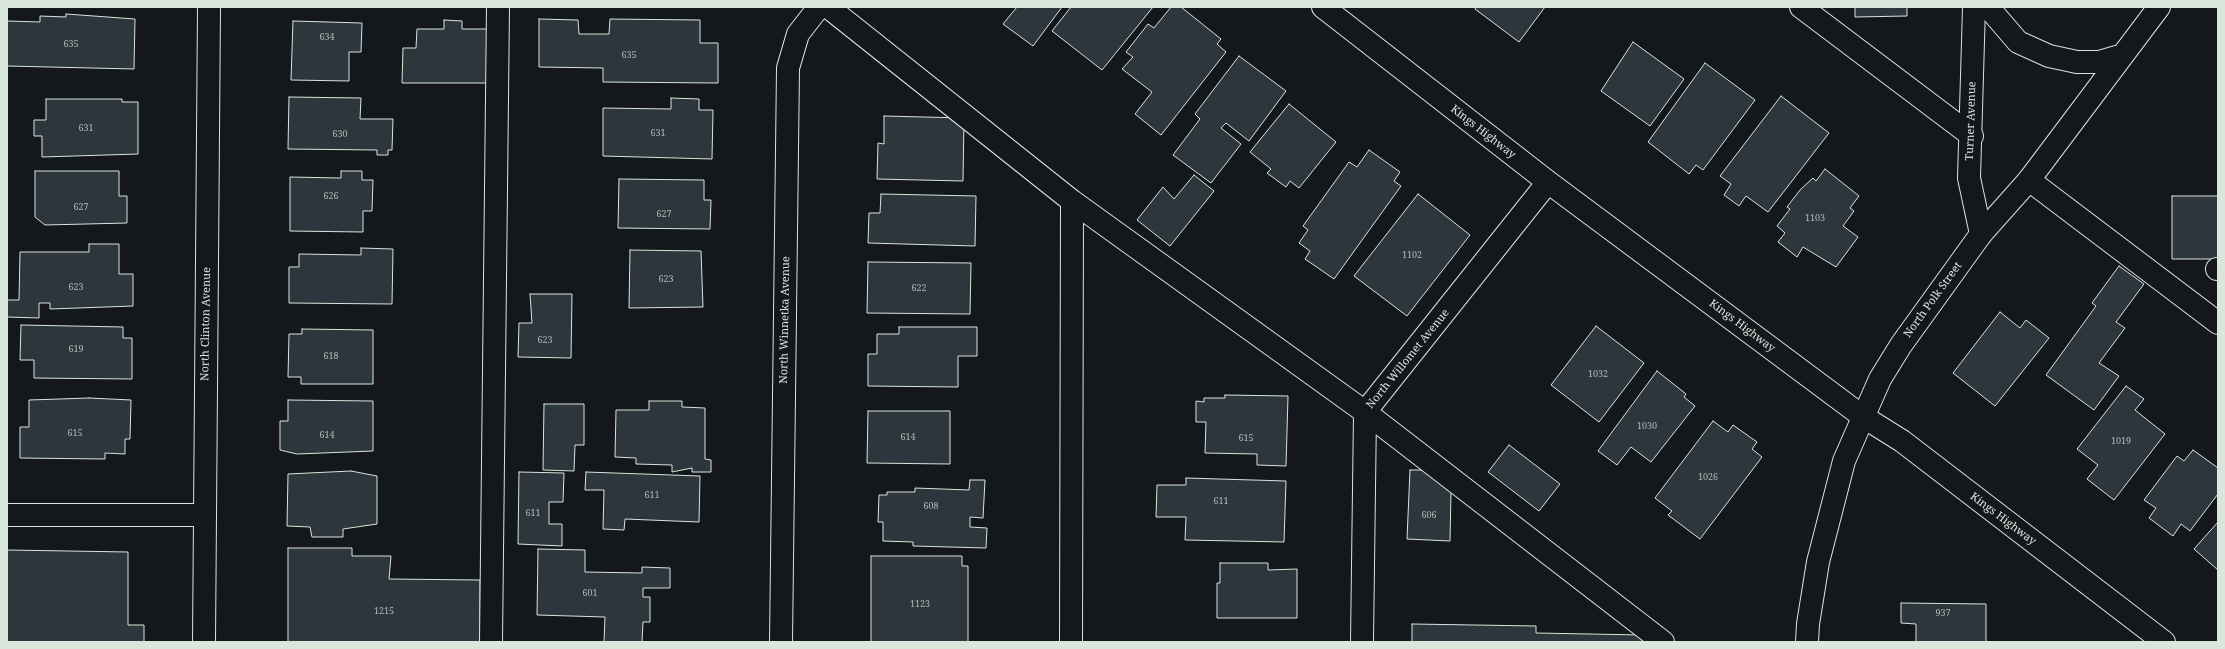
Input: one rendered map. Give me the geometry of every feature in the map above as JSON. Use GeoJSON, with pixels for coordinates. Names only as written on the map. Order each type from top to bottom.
{"type":"FeatureCollection","features":[{"type":"Feature","properties":{"kind":"street","name":"North Clinton Avenue"},"geometry":{"type":"LineString","coordinates":[[204,642],[210,7]]}},
{"type":"Feature","properties":{"kind":"street"},"geometry":{"type":"LineString","coordinates":[[491,642],[498,7]]}},
{"type":"Feature","properties":{"kind":"street","name":"North Winnetka Avenue"},"geometry":{"type":"LineString","coordinates":[[781,642],[788,68],[798,34],[819,7]]}},
{"type":"Feature","properties":{"kind":"street"},"geometry":{"type":"LineString","coordinates":[[828,7],[1072,201],[1365,412],[1663,642]]}},
{"type":"Feature","properties":{"kind":"street","name":"Kings Highway"},"geometry":{"type":"LineString","coordinates":[[1323,7],[1548,182],[1862,416],[1902,441],[2164,642]]}},
{"type":"Feature","properties":{"kind":"street"},"geometry":{"type":"LineString","coordinates":[[1801,7],[1972,136]]}},
{"type":"Feature","properties":{"kind":"street","name":"Turner Avenue"},"geometry":{"type":"LineString","coordinates":[[1974,7],[1972,136],[1969,178],[1981,234]]}},
{"type":"Feature","properties":{"kind":"street"},"geometry":{"type":"LineString","coordinates":[[1988,7],[2018,42],[2049,56],[2077,62],[2099,62],[2123,55]]}},
{"type":"Feature","properties":{"kind":"street","name":"North Polk Street"},"geometry":{"type":"LineString","coordinates":[[1807,642],[1808,624],[1818,562],[1844,461],[1862,416],[1880,379],[1901,345],[1981,234],[2029,180],[2159,7]]}},
{"type":"Feature","properties":{"kind":"street"},"geometry":{"type":"LineString","coordinates":[[2029,180],[2218,323]]}},
{"type":"Feature","properties":{"kind":"street","name":"North Willomet Avenue"},"geometry":{"type":"LineString","coordinates":[[1362,642],[1365,412],[1548,182]]}},
{"type":"Feature","properties":{"kind":"street"},"geometry":{"type":"LineString","coordinates":[[1072,201],[1072,642]]}},
{"type":"Feature","properties":{"kind":"street"},"geometry":{"type":"LineString","coordinates":[[7,516],[204,515]]}},
{"type":"Feature","properties":{"kind":"building"},"geometry":{"type":"Polygon","coordinates":[[[1017,7],[1062,7],[1033,46],[1003,24],[1017,7]]]}},
{"type":"Feature","properties":{"kind":"building"},"geometry":{"type":"Polygon","coordinates":[[[1071,7],[1153,7],[1102,70],[1052,31],[1071,7]]]}},
{"type":"Feature","properties":{"kind":"building"},"geometry":{"type":"Polygon","coordinates":[[[1171,7],[1181,7],[1221,39],[1217,44],[1226,52],[1161,135],[1135,114],[1152,92],[1122,69],[1133,57],[1126,52],[1148,24],[1154,28],[1171,7]]]}},
{"type":"Feature","properties":{"kind":"building"},"geometry":{"type":"Polygon","coordinates":[[[1476,7],[1545,7],[1519,42],[1475,9],[1476,7]]]}},
{"type":"Feature","properties":{"kind":"building"},"geometry":{"type":"Polygon","coordinates":[[[1855,7],[1907,7],[1907,16],[1855,17],[1855,7]]]}},
{"type":"Feature","properties":{"kind":"building"},"geometry":{"type":"Polygon","coordinates":[[[66,14],[135,19],[134,69],[7,66],[7,21],[40,22],[40,16],[66,17],[66,14]]]}},
{"type":"Feature","properties":{"kind":"building"},"geometry":{"type":"Polygon","coordinates":[[[539,19],[578,20],[579,34],[609,34],[610,19],[700,20],[700,43],[718,43],[718,83],[603,82],[603,68],[539,67],[539,19]]]}},
{"type":"Feature","properties":{"kind":"building"},"geometry":{"type":"Polygon","coordinates":[[[444,20],[462,21],[462,29],[488,29],[487,83],[402,83],[403,48],[416,48],[417,29],[444,29],[444,20]]]}},
{"type":"Feature","properties":{"kind":"building"},"geometry":{"type":"Polygon","coordinates":[[[293,21],[362,23],[361,52],[349,52],[349,81],[291,80],[293,21]]]}},
{"type":"Feature","properties":{"kind":"building"},"geometry":{"type":"Polygon","coordinates":[[[1633,42],[1684,79],[1650,126],[1601,91],[1633,42]]]}},
{"type":"Feature","properties":{"kind":"building"},"geometry":{"type":"Polygon","coordinates":[[[1239,56],[1286,91],[1249,141],[1226,123],[1221,128],[1241,144],[1211,183],[1173,155],[1200,119],[1195,114],[1239,56]]]}},
{"type":"Feature","properties":{"kind":"building"},"geometry":{"type":"Polygon","coordinates":[[[1705,63],[1755,100],[1703,170],[1696,165],[1689,174],[1648,142],[1705,63]]]}},
{"type":"Feature","properties":{"kind":"building"},"geometry":{"type":"Polygon","coordinates":[[[1781,96],[1829,133],[1768,212],[1746,196],[1739,206],[1724,195],[1731,184],[1720,176],[1781,96]]]}},
{"type":"Feature","properties":{"kind":"building"},"geometry":{"type":"Polygon","coordinates":[[[289,97],[361,98],[360,119],[393,119],[392,150],[388,150],[388,155],[377,155],[377,150],[288,149],[289,97]]]}},
{"type":"Feature","properties":{"kind":"building"},"geometry":{"type":"Polygon","coordinates":[[[671,98],[699,99],[699,110],[713,110],[712,159],[603,156],[603,108],[671,109],[671,98]]]}},
{"type":"Feature","properties":{"kind":"building"},"geometry":{"type":"Polygon","coordinates":[[[46,99],[122,99],[122,102],[138,102],[138,154],[42,157],[42,136],[34,136],[34,120],[46,120],[46,99]]]}},
{"type":"Feature","properties":{"kind":"building"},"geometry":{"type":"Polygon","coordinates":[[[1289,104],[1336,142],[1299,188],[1290,181],[1286,187],[1267,173],[1271,169],[1250,152],[1289,104]]]}},
{"type":"Feature","properties":{"kind":"building"},"geometry":{"type":"Polygon","coordinates":[[[884,116],[964,118],[963,181],[877,179],[878,143],[884,144],[884,116]]]}},
{"type":"Feature","properties":{"kind":"building"},"geometry":{"type":"Polygon","coordinates":[[[1369,150],[1400,172],[1394,181],[1401,186],[1334,279],[1305,259],[1310,251],[1299,243],[1308,230],[1303,226],[1349,162],[1357,167],[1369,150]]]}},
{"type":"Feature","properties":{"kind":"building"},"geometry":{"type":"Polygon","coordinates":[[[1825,169],[1859,196],[1850,208],[1854,211],[1843,226],[1858,237],[1836,267],[1803,247],[1797,257],[1778,242],[1785,233],[1777,226],[1790,209],[1787,207],[1800,190],[1813,178],[1816,181],[1825,169]]]}},
{"type":"Feature","properties":{"kind":"building"},"geometry":{"type":"Polygon","coordinates":[[[35,171],[119,171],[119,196],[127,196],[127,223],[45,225],[35,217],[35,171]]]}},
{"type":"Feature","properties":{"kind":"building"},"geometry":{"type":"Polygon","coordinates":[[[341,171],[362,171],[362,180],[373,180],[372,211],[363,211],[363,232],[290,231],[290,177],[341,178],[341,171]]]}},
{"type":"Feature","properties":{"kind":"building"},"geometry":{"type":"Polygon","coordinates":[[[1194,175],[1214,191],[1170,246],[1137,220],[1163,187],[1174,199],[1194,175]]]}},
{"type":"Feature","properties":{"kind":"building"},"geometry":{"type":"Polygon","coordinates":[[[619,179],[704,180],[704,200],[711,200],[710,229],[618,228],[619,179]]]}},
{"type":"Feature","properties":{"kind":"building"},"geometry":{"type":"Polygon","coordinates":[[[881,194],[976,196],[975,246],[868,243],[869,213],[880,213],[881,194]]]}},
{"type":"Feature","properties":{"kind":"building"},"geometry":{"type":"Polygon","coordinates":[[[1418,194],[1470,235],[1407,316],[1354,276],[1418,194]]]}},
{"type":"Feature","properties":{"kind":"building"},"geometry":{"type":"Polygon","coordinates":[[[2172,196],[2218,196],[2218,259],[2172,259],[2172,196]]]}},
{"type":"Feature","properties":{"kind":"building"},"geometry":{"type":"Polygon","coordinates":[[[89,244],[119,244],[119,274],[133,274],[133,306],[50,309],[50,303],[39,303],[39,318],[7,317],[7,300],[19,300],[20,252],[89,252],[89,244]]]}},
{"type":"Feature","properties":{"kind":"building"},"geometry":{"type":"Polygon","coordinates":[[[361,248],[393,249],[392,304],[289,303],[289,267],[299,267],[299,254],[361,255],[361,248]]]}},
{"type":"Feature","properties":{"kind":"building"},"geometry":{"type":"Polygon","coordinates":[[[630,250],[701,251],[703,307],[629,308],[630,250]]]}},
{"type":"Feature","properties":{"kind":"building"},"geometry":{"type":"Polygon","coordinates":[[[868,262],[971,263],[970,314],[867,313],[868,262]]]}},
{"type":"Feature","properties":{"kind":"building"},"geometry":{"type":"Polygon","coordinates":[[[2119,266],[2144,284],[2116,322],[2125,328],[2099,363],[2119,376],[2094,410],[2046,375],[2096,306],[2092,303],[2119,266]]]}},
{"type":"Feature","properties":{"kind":"building"},"geometry":{"type":"Polygon","coordinates":[[[530,294],[572,294],[571,358],[518,357],[519,323],[532,323],[530,294]]]}},
{"type":"Feature","properties":{"kind":"building"},"geometry":{"type":"Polygon","coordinates":[[[2000,312],[2020,328],[2026,320],[2049,338],[1995,406],[1953,373],[2000,312]]]}},
{"type":"Feature","properties":{"kind":"building"},"geometry":{"type":"Polygon","coordinates":[[[21,325],[123,327],[123,338],[132,338],[132,379],[34,378],[34,360],[20,360],[21,325]]]}},
{"type":"Feature","properties":{"kind":"building"},"geometry":{"type":"Polygon","coordinates":[[[1596,326],[1644,363],[1599,422],[1551,385],[1596,326]]]}},
{"type":"Feature","properties":{"kind":"building"},"geometry":{"type":"Polygon","coordinates":[[[899,327],[977,327],[977,356],[958,356],[958,387],[868,386],[868,354],[877,354],[877,334],[899,334],[899,327]]]}},
{"type":"Feature","properties":{"kind":"building"},"geometry":{"type":"Polygon","coordinates":[[[302,329],[373,330],[373,384],[301,384],[301,377],[288,377],[289,334],[302,334],[302,329]]]}},
{"type":"Feature","properties":{"kind":"building"},"geometry":{"type":"Polygon","coordinates":[[[1657,371],[1686,394],[1684,397],[1695,406],[1651,462],[1631,447],[1617,465],[1598,451],[1657,371]]]}},
{"type":"Feature","properties":{"kind":"building"},"geometry":{"type":"Polygon","coordinates":[[[2126,386],[2144,399],[2135,410],[2165,434],[2114,500],[2087,479],[2098,465],[2077,449],[2126,386]]]}},
{"type":"Feature","properties":{"kind":"building"},"geometry":{"type":"Polygon","coordinates":[[[1225,395],[1288,396],[1286,466],[1257,465],[1257,454],[1205,453],[1206,422],[1196,422],[1196,401],[1204,402],[1204,398],[1225,398],[1225,395]]]}},
{"type":"Feature","properties":{"kind":"building"},"geometry":{"type":"Polygon","coordinates":[[[89,398],[131,400],[130,439],[125,439],[125,454],[105,453],[105,459],[20,458],[20,427],[29,427],[29,400],[89,398]]]}},
{"type":"Feature","properties":{"kind":"building"},"geometry":{"type":"Polygon","coordinates":[[[288,400],[373,401],[373,451],[297,454],[280,450],[280,421],[288,421],[288,400]]]}},
{"type":"Feature","properties":{"kind":"building"},"geometry":{"type":"Polygon","coordinates":[[[649,401],[682,401],[682,407],[705,408],[705,459],[711,460],[711,472],[692,472],[692,468],[672,472],[672,465],[636,464],[636,458],[615,457],[616,410],[649,410],[649,401]]]}},
{"type":"Feature","properties":{"kind":"building"},"geometry":{"type":"Polygon","coordinates":[[[544,404],[584,404],[584,445],[575,445],[574,471],[543,470],[544,404]]]}},
{"type":"Feature","properties":{"kind":"building"},"geometry":{"type":"Polygon","coordinates":[[[868,411],[950,411],[950,464],[867,463],[868,411]]]}},
{"type":"Feature","properties":{"kind":"building"},"geometry":{"type":"Polygon","coordinates":[[[1713,421],[1728,432],[1733,425],[1757,442],[1752,449],[1762,457],[1700,539],[1668,515],[1672,511],[1655,498],[1713,421]]]}},
{"type":"Feature","properties":{"kind":"building"},"geometry":{"type":"Polygon","coordinates":[[[1509,445],[1560,484],[1539,511],[1488,472],[1509,445]]]}},
{"type":"Feature","properties":{"kind":"building"},"geometry":{"type":"Polygon","coordinates":[[[2193,450],[2218,468],[2218,494],[2190,531],[2181,524],[2173,536],[2149,518],[2156,508],[2144,500],[2177,456],[2184,461],[2193,450]]]}},
{"type":"Feature","properties":{"kind":"building"},"geometry":{"type":"Polygon","coordinates":[[[1410,470],[1424,470],[1451,491],[1450,541],[1407,539],[1410,470]]]}},
{"type":"Feature","properties":{"kind":"building"},"geometry":{"type":"Polygon","coordinates":[[[351,471],[377,476],[377,524],[343,529],[343,537],[312,537],[310,527],[287,526],[288,474],[351,471]]]}},
{"type":"Feature","properties":{"kind":"building"},"geometry":{"type":"Polygon","coordinates":[[[519,472],[564,473],[563,502],[549,502],[549,524],[562,524],[562,546],[518,544],[519,472]]]}},
{"type":"Feature","properties":{"kind":"building"},"geometry":{"type":"Polygon","coordinates":[[[586,472],[700,476],[699,522],[625,519],[624,530],[603,529],[604,490],[585,490],[586,472]]]}},
{"type":"Feature","properties":{"kind":"building"},"geometry":{"type":"Polygon","coordinates":[[[1186,478],[1286,481],[1284,542],[1185,540],[1186,517],[1156,517],[1157,485],[1186,485],[1186,478]]]}},
{"type":"Feature","properties":{"kind":"building"},"geometry":{"type":"Polygon","coordinates":[[[970,480],[985,480],[983,518],[970,517],[970,527],[987,528],[986,548],[913,546],[913,542],[883,541],[883,522],[878,522],[879,495],[887,495],[887,492],[915,492],[915,488],[969,490],[970,480]]]}},
{"type":"Feature","properties":{"kind":"building"},"geometry":{"type":"Polygon","coordinates":[[[2218,522],[2218,570],[2194,549],[2218,522]]]}},
{"type":"Feature","properties":{"kind":"building"},"geometry":{"type":"Polygon","coordinates":[[[288,548],[352,548],[352,556],[391,556],[389,579],[480,580],[480,642],[288,642],[288,548]]]}},
{"type":"Feature","properties":{"kind":"building"},"geometry":{"type":"Polygon","coordinates":[[[538,549],[585,550],[585,572],[642,573],[642,567],[670,568],[670,588],[643,588],[643,597],[650,597],[650,622],[643,622],[642,642],[604,642],[605,617],[537,615],[538,549]]]}},
{"type":"Feature","properties":{"kind":"building"},"geometry":{"type":"Polygon","coordinates":[[[7,550],[128,552],[128,625],[144,625],[144,642],[7,642],[7,550]]]}},
{"type":"Feature","properties":{"kind":"building"},"geometry":{"type":"Polygon","coordinates":[[[871,556],[962,556],[962,566],[968,566],[968,642],[871,642],[871,556]]]}},
{"type":"Feature","properties":{"kind":"building"},"geometry":{"type":"Polygon","coordinates":[[[1220,563],[1268,563],[1268,570],[1297,569],[1297,618],[1217,618],[1217,583],[1220,583],[1220,563]]]}},
{"type":"Feature","properties":{"kind":"building"},"geometry":{"type":"Polygon","coordinates":[[[1901,603],[1986,604],[1986,642],[1916,642],[1916,624],[1901,623],[1901,603]]]}},
{"type":"Feature","properties":{"kind":"building"},"geometry":{"type":"Polygon","coordinates":[[[1412,624],[1536,626],[1536,633],[1643,635],[1653,642],[1412,642],[1412,624]]]}}]}
